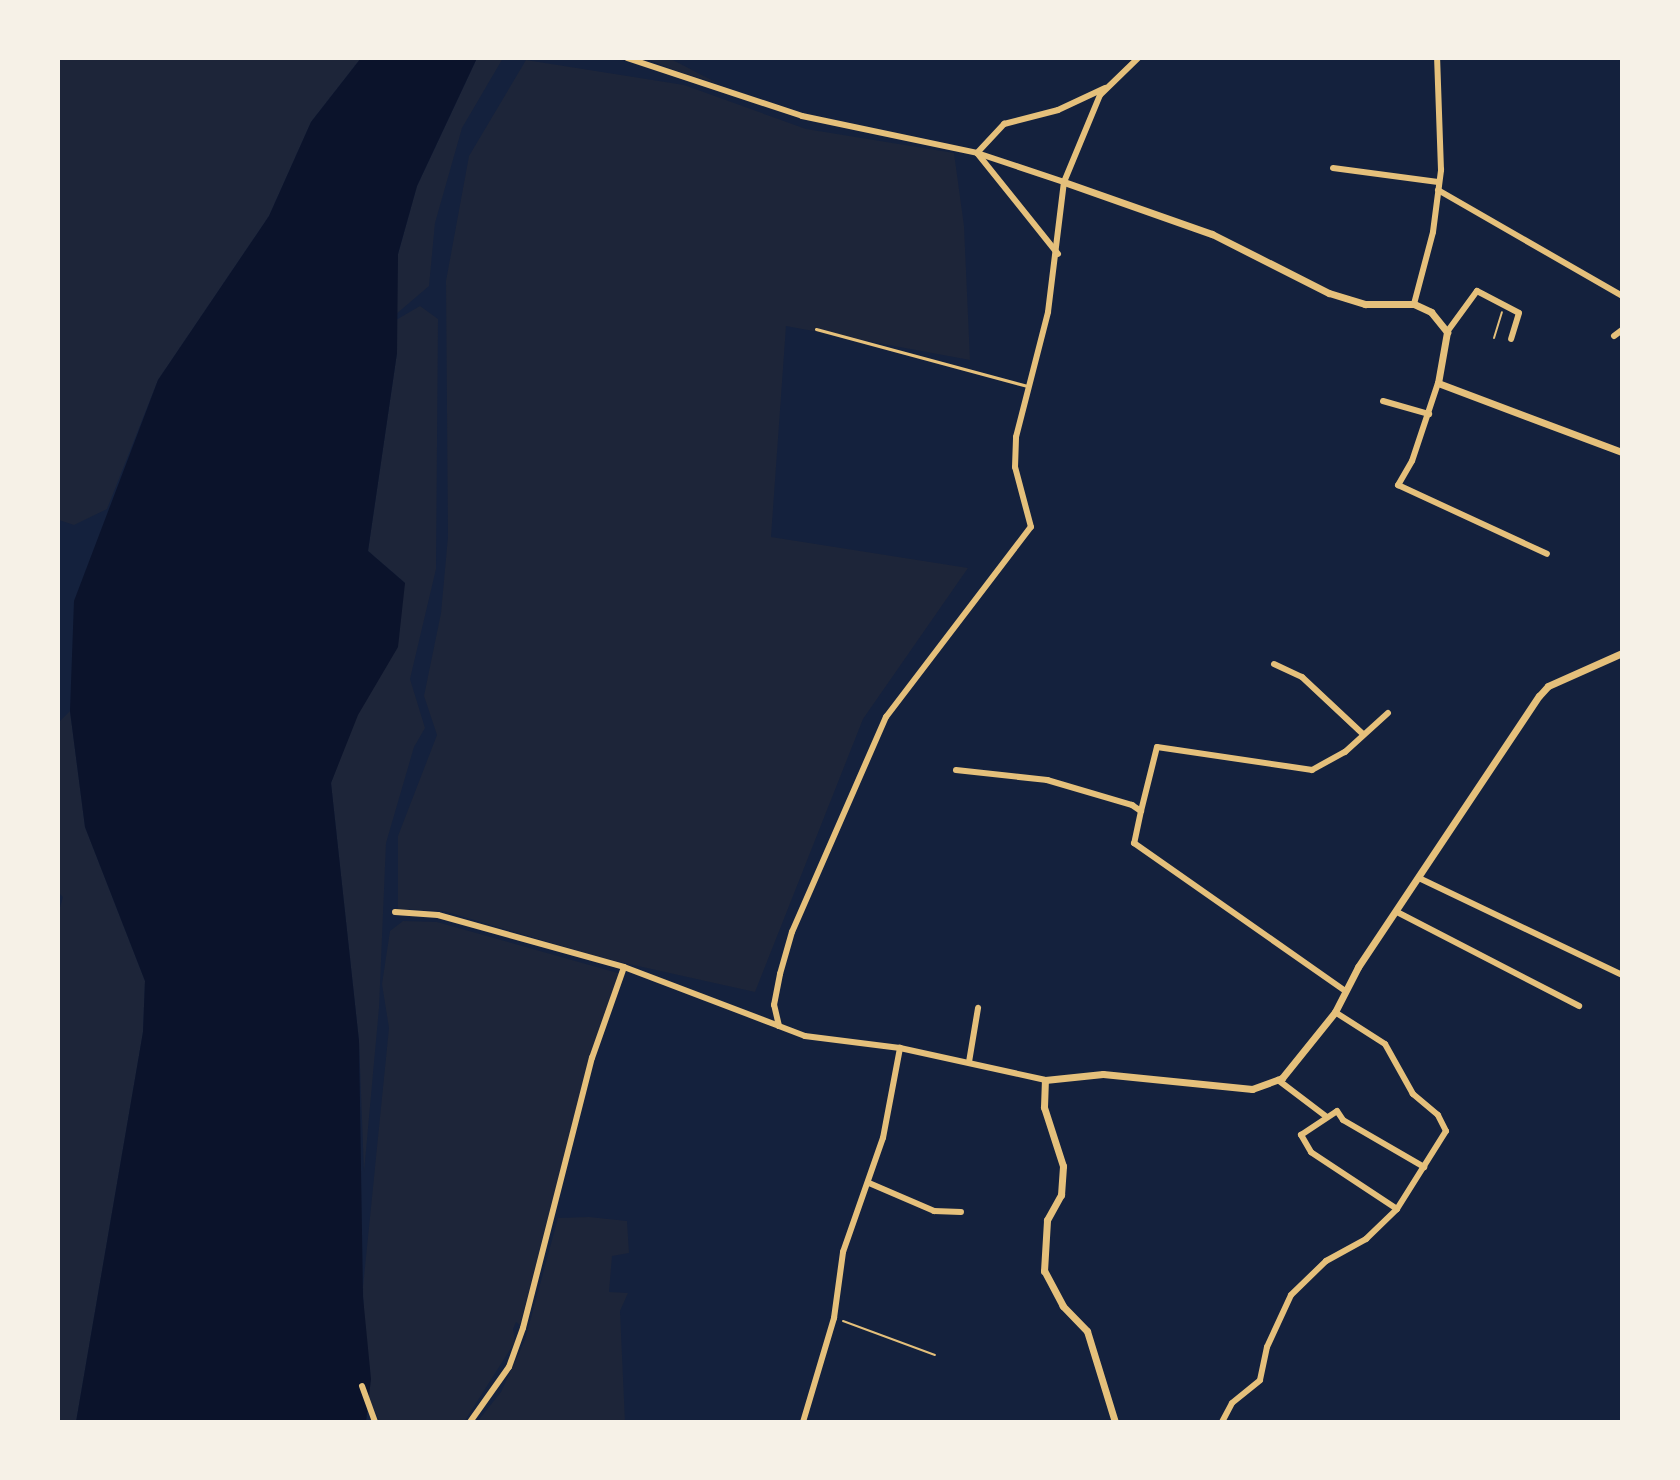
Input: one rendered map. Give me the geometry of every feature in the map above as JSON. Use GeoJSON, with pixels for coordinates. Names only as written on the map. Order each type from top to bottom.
{"type":"FeatureCollection","features":[{"type":"Feature","properties":{"kind":"street"},"geometry":{"type":"LineString","coordinates":[[627,58],[802,116],[977,153],[1064,182],[1212,234],[1329,293],[1365,304],[1414,304],[1431,312],[1447,332]]}},
{"type":"Feature","properties":{"kind":"street"},"geometry":{"type":"LineString","coordinates":[[779,1026],[774,1005],[792,932],[863,763],[886,717],[1031,527],[1014,455],[1036,367],[1058,254],[1064,182],[1086,121],[1110,85],[1138,58]]}},
{"type":"Feature","properties":{"kind":"street"},"geometry":{"type":"LineString","coordinates":[[1414,304],[1438,186],[1437,58]]}},
{"type":"Feature","properties":{"kind":"street"},"geometry":{"type":"LineString","coordinates":[[977,153],[1004,124],[1058,110],[1110,85]]}},
{"type":"Feature","properties":{"kind":"street"},"geometry":{"type":"LineString","coordinates":[[977,153],[1058,254]]}},
{"type":"Feature","properties":{"kind":"street"},"geometry":{"type":"LineString","coordinates":[[1333,168],[1438,186],[1622,296]]}},
{"type":"Feature","properties":{"kind":"street"},"geometry":{"type":"LineString","coordinates":[[1511,339],[1519,313],[1505,303],[1472,293],[1447,332],[1429,414],[1398,485],[1547,554]]}},
{"type":"Feature","properties":{"kind":"street"},"geometry":{"type":"LineString","coordinates":[[1614,336],[1622,330]]}},
{"type":"Feature","properties":{"kind":"street"},"geometry":{"type":"LineString","coordinates":[[1438,383],[1622,452]]}},
{"type":"Feature","properties":{"kind":"street"},"geometry":{"type":"LineString","coordinates":[[1383,401],[1429,414]]}},
{"type":"Feature","properties":{"kind":"street"},"geometry":{"type":"LineString","coordinates":[[395,912],[438,915],[624,967],[805,1036],[900,1048],[1045,1080],[1103,1074],[1252,1089],[1278,1080],[1335,1012],[1344,990],[1421,879],[1453,822],[1539,696],[1548,686],[1622,653]]}},
{"type":"Feature","properties":{"kind":"street"},"geometry":{"type":"LineString","coordinates":[[1274,664],[1302,677],[1363,734]]}},
{"type":"Feature","properties":{"kind":"street"},"geometry":{"type":"LineString","coordinates":[[1344,990],[1134,843],[1157,747],[1312,770],[1345,752],[1388,713]]}},
{"type":"Feature","properties":{"kind":"street"},"geometry":{"type":"LineString","coordinates":[[956,770],[1047,780],[1141,811]]}},
{"type":"Feature","properties":{"kind":"street"},"geometry":{"type":"LineString","coordinates":[[1421,879],[1622,975]]}},
{"type":"Feature","properties":{"kind":"street"},"geometry":{"type":"LineString","coordinates":[[1397,912],[1579,1006]]}},
{"type":"Feature","properties":{"kind":"street"},"geometry":{"type":"LineString","coordinates":[[470,1422],[509,1367],[523,1328],[592,1058],[624,967]]}},
{"type":"Feature","properties":{"kind":"street"},"geometry":{"type":"LineString","coordinates":[[969,1062],[978,1008]]}},
{"type":"Feature","properties":{"kind":"street"},"geometry":{"type":"LineString","coordinates":[[1222,1422],[1232,1403],[1260,1380],[1267,1347],[1291,1295],[1326,1261],[1366,1239],[1397,1209],[1446,1131],[1442,1121],[1413,1094],[1385,1044],[1335,1012]]}},
{"type":"Feature","properties":{"kind":"street"},"geometry":{"type":"LineString","coordinates":[[803,1422],[834,1318],[840,1266],[869,1183],[900,1048]]}},
{"type":"Feature","properties":{"kind":"street"},"geometry":{"type":"LineString","coordinates":[[1045,1080],[1044,1107],[1063,1166],[1061,1195],[1047,1220],[1044,1271],[1063,1306],[1087,1331],[1115,1422]]}},
{"type":"Feature","properties":{"kind":"street"},"geometry":{"type":"LineString","coordinates":[[1278,1080],[1327,1117]]}},
{"type":"Feature","properties":{"kind":"street"},"geometry":{"type":"LineString","coordinates":[[1397,1209],[1303,1145],[1301,1135],[1337,1111],[1343,1120],[1424,1167]]}},
{"type":"Feature","properties":{"kind":"street"},"geometry":{"type":"LineString","coordinates":[[869,1183],[940,1213],[961,1212]]}},
{"type":"Feature","properties":{"kind":"street"},"geometry":{"type":"LineString","coordinates":[[362,1386],[375,1422]]}},
{"type":"Feature","properties":{"kind":"lane"},"geometry":{"type":"LineString","coordinates":[[816,329],[1031,387]]}},
{"type":"Feature","properties":{"kind":"path"},"geometry":{"type":"LineString","coordinates":[[1494,338],[1505,303]]}},
{"type":"Feature","properties":{"kind":"path"},"geometry":{"type":"LineString","coordinates":[[834,1318],[935,1355]]}},
{"type":"Feature","properties":{"kind":"shaded area"},"geometry":{"type":"Polygon","coordinates":[[[58,58],[361,58],[311,122],[269,216],[158,380],[107,509],[74,525],[59,520],[58,535],[58,58]]]}},
{"type":"Feature","properties":{"kind":"shaded area"},"geometry":{"type":"Polygon","coordinates":[[[361,58],[477,58],[417,186],[398,254],[397,353],[368,551],[405,583],[398,647],[358,715],[331,783],[359,1041],[363,1297],[371,1379],[366,1422],[76,1422],[143,1032],[145,981],[85,827],[70,711],[74,601],[158,380],[269,216],[311,122],[361,58]]]}},
{"type":"Feature","properties":{"kind":"shaded area"},"geometry":{"type":"Polygon","coordinates":[[[477,58],[503,58],[462,128],[435,223],[429,286],[395,315],[398,254],[417,186],[477,58]]]}},
{"type":"Feature","properties":{"kind":"shaded area"},"geometry":{"type":"Polygon","coordinates":[[[644,58],[669,58],[719,84],[677,71],[644,58]]]}},
{"type":"Feature","properties":{"kind":"shaded area"},"geometry":{"type":"Polygon","coordinates":[[[526,60],[684,85],[806,129],[954,153],[964,226],[970,360],[786,326],[771,537],[968,568],[863,719],[755,992],[602,958],[444,911],[398,909],[398,836],[437,735],[424,696],[441,613],[448,537],[446,281],[469,156],[526,60]]]}},
{"type":"Feature","properties":{"kind":"shaded area"},"geometry":{"type":"Polygon","coordinates":[[[420,306],[438,319],[436,569],[410,679],[425,728],[414,747],[386,843],[379,1008],[364,1172],[359,1041],[331,783],[405,583],[368,551],[397,353],[396,320],[420,306]]]}},
{"type":"Feature","properties":{"kind":"shaded area"},"geometry":{"type":"Polygon","coordinates":[[[70,711],[85,827],[145,981],[143,1032],[76,1422],[58,1422],[58,914],[63,897],[58,892],[58,723],[70,711]]]}},
{"type":"Feature","properties":{"kind":"shaded area"},"geometry":{"type":"Polygon","coordinates":[[[403,921],[437,922],[625,975],[591,1053],[520,1325],[516,1322],[513,1329],[515,1342],[464,1422],[380,1422],[366,1392],[363,1287],[389,1028],[382,984],[390,931],[403,921]]]}},
{"type":"Feature","properties":{"kind":"shaded area"},"geometry":{"type":"Polygon","coordinates":[[[558,1218],[627,1221],[629,1253],[612,1256],[609,1292],[628,1293],[620,1311],[625,1422],[477,1422],[501,1392],[525,1340],[558,1218]]]}}]}
